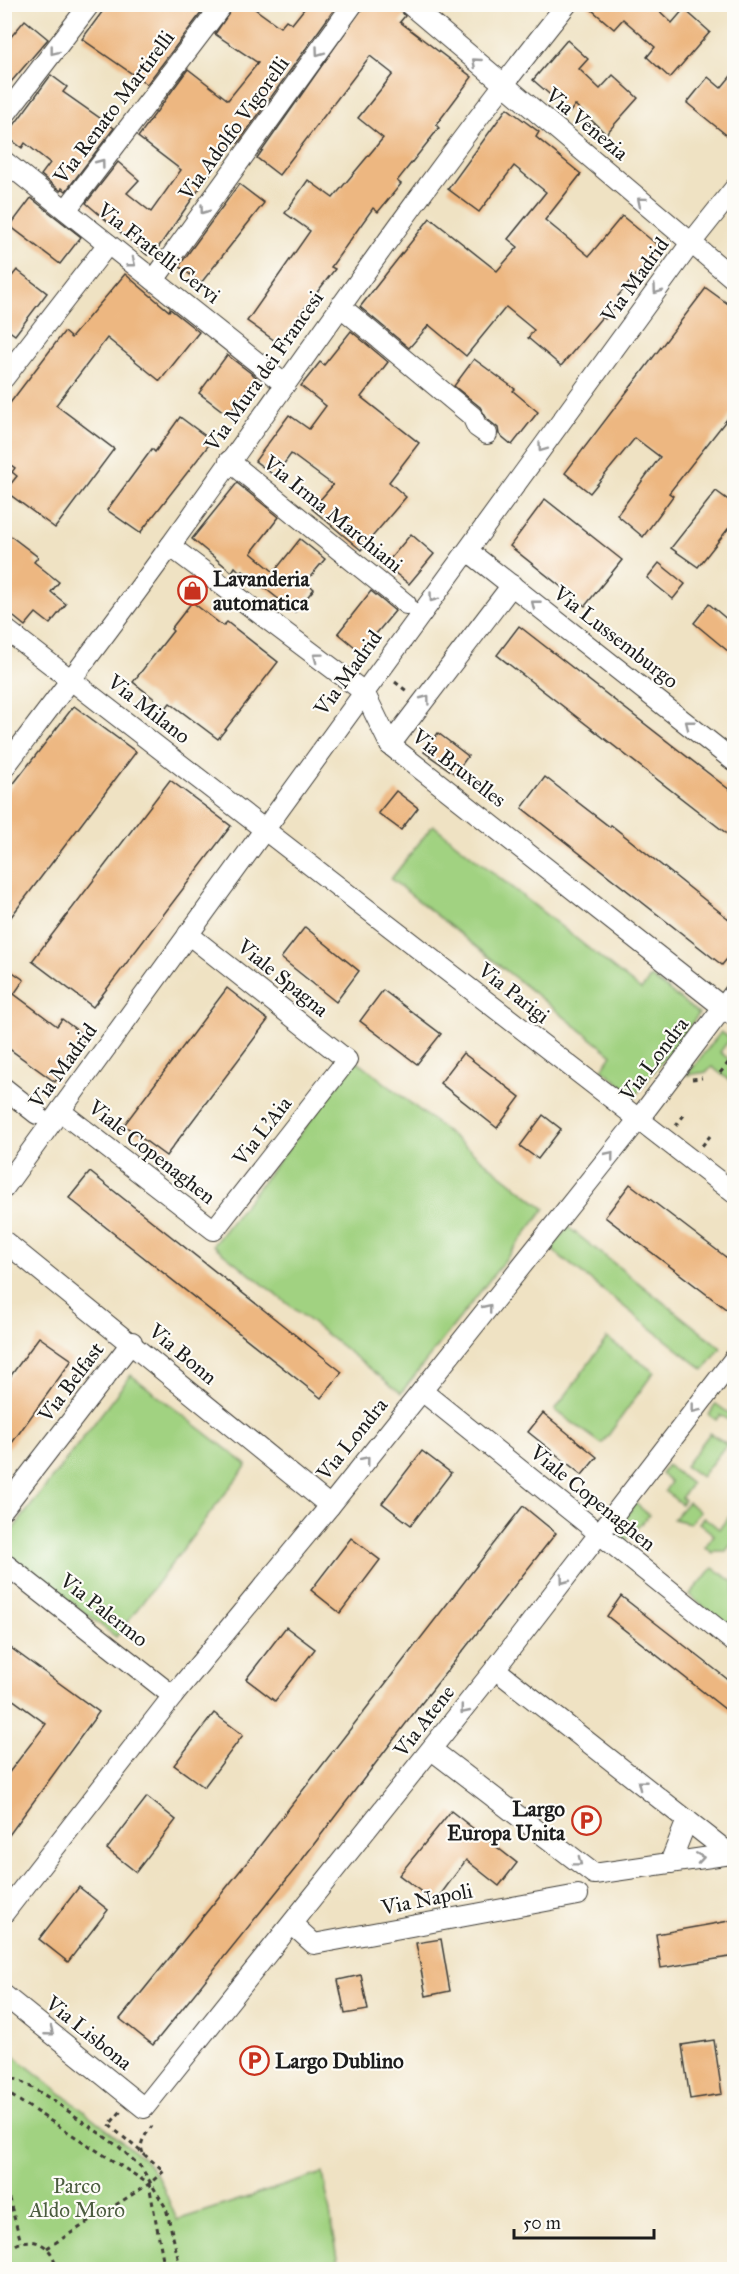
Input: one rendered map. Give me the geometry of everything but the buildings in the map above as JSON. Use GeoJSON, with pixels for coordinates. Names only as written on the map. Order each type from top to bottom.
{"type":"FeatureCollection","features":[{"type":"Feature","properties":{"kind":"street"},"geometry":{"type":"LineString","coordinates":[[4,116],[90,4]]}},
{"type":"Feature","properties":{"kind":"street","name":"Via Renato Martirelli"},"geometry":{"type":"LineString","coordinates":[[66,210],[223,4]]}},
{"type":"Feature","properties":{"kind":"street","name":"Via Adolfo Vigorelli"},"geometry":{"type":"LineString","coordinates":[[154,280],[353,4]]}},
{"type":"Feature","properties":{"kind":"street","name":"Via Venezia"},"geometry":{"type":"LineString","coordinates":[[409,4],[735,279]]}},
{"type":"Feature","properties":{"kind":"street","name":"Via Mura dei Francesi"},"geometry":{"type":"LineString","coordinates":[[4,768],[170,546],[284,383],[502,84],[567,4]]}},
{"type":"Feature","properties":{"kind":"street","name":"Via Fratelli Cervi"},"geometry":{"type":"LineString","coordinates":[[4,161],[284,383]]}},
{"type":"Feature","properties":{"kind":"street","name":"Via Madrid"},"geometry":{"type":"LineString","coordinates":[[4,1188],[692,243],[735,189]]}},
{"type":"Feature","properties":{"kind":"street"},"geometry":{"type":"LineString","coordinates":[[4,378],[108,244]]}},
{"type":"Feature","properties":{"kind":"street"},"geometry":{"type":"LineString","coordinates":[[340,306],[472,416],[477,427],[487,434]]}},
{"type":"Feature","properties":{"kind":"street","name":"Via Irma Marchiani"},"geometry":{"type":"LineString","coordinates":[[229,461],[406,604]]}},
{"type":"Feature","properties":{"kind":"street","name":"Via Bruxelles"},"geometry":{"type":"LineString","coordinates":[[170,546],[364,692],[390,745],[731,1006]]}},
{"type":"Feature","properties":{"kind":"street","name":"Via Lussemburgo"},"geometry":{"type":"LineString","coordinates":[[468,551],[735,761]]}},
{"type":"Feature","properties":{"kind":"street"},"geometry":{"type":"LineString","coordinates":[[390,745],[512,585]]}},
{"type":"Feature","properties":{"kind":"street","name":"Via Milano"},"geometry":{"type":"LineString","coordinates":[[4,628],[265,828]]}},
{"type":"Feature","properties":{"kind":"street","name":"Via Parigi"},"geometry":{"type":"LineString","coordinates":[[265,828],[638,1120],[735,1193]]}},
{"type":"Feature","properties":{"kind":"street","name":"Viale Spagna"},"geometry":{"type":"LineString","coordinates":[[189,934],[347,1060]]}},
{"type":"Feature","properties":{"kind":"street","name":"Via Londra"},"geometry":{"type":"LineString","coordinates":[[4,1913],[173,1696],[330,1506],[731,1006]]}},
{"type":"Feature","properties":{"kind":"street","name":"Via L'Aia"},"geometry":{"type":"LineString","coordinates":[[214,1230],[347,1060]]}},
{"type":"Feature","properties":{"kind":"street"},"geometry":{"type":"LineString","coordinates":[[4,1088],[37,1114]]}},
{"type":"Feature","properties":{"kind":"street","name":"Viale Copenaghen"},"geometry":{"type":"LineString","coordinates":[[60,1111],[214,1230]]}},
{"type":"Feature","properties":{"kind":"street","name":"Via Bonn"},"geometry":{"type":"LineString","coordinates":[[4,1240],[132,1342],[330,1506]]}},
{"type":"Feature","properties":{"kind":"street","name":"Via Belfast"},"geometry":{"type":"LineString","coordinates":[[4,1508],[132,1342]]}},
{"type":"Feature","properties":{"kind":"street","name":"Via Atene"},"geometry":{"type":"LineString","coordinates":[[151,2113],[292,1924],[432,1750],[733,1363]]}},
{"type":"Feature","properties":{"kind":"street","name":"Viale Copenaghen"},"geometry":{"type":"LineString","coordinates":[[422,1391],[735,1642]]}},
{"type":"Feature","properties":{"kind":"street","name":"Via Palermo"},"geometry":{"type":"LineString","coordinates":[[4,1563],[173,1696]]}},
{"type":"Feature","properties":{"kind":"street"},"geometry":{"type":"LineString","coordinates":[[495,1669],[733,1855]]}},
{"type":"Feature","properties":{"kind":"street"},"geometry":{"type":"LineString","coordinates":[[432,1750],[594,1874],[733,1855]]}},
{"type":"Feature","properties":{"kind":"street"},"geometry":{"type":"LineString","coordinates":[[670,1863],[687,1820]]}},
{"type":"Feature","properties":{"kind":"street","name":"Via Napoli"},"geometry":{"type":"LineString","coordinates":[[292,1924],[315,1944],[578,1895]]}},
{"type":"Feature","properties":{"kind":"street","name":"Via Lisbona"},"geometry":{"type":"LineString","coordinates":[[9,2002],[151,2113]]}},
{"type":"Feature","properties":{"kind":"path"},"geometry":{"type":"LineString","coordinates":[[380,670],[422,703]]}},
{"type":"Feature","properties":{"kind":"path"},"geometry":{"type":"LineString","coordinates":[[720,1073],[733,1057]]}},
{"type":"Feature","properties":{"kind":"path"},"geometry":{"type":"LineString","coordinates":[[674,1129],[684,1115]]}},
{"type":"Feature","properties":{"kind":"path"},"geometry":{"type":"LineString","coordinates":[[700,1149],[710,1136]]}},
{"type":"Feature","properties":{"kind":"path"},"geometry":{"type":"LineString","coordinates":[[4,2077],[33,2087],[119,2147],[141,2167],[149,2184],[166,2208],[181,2270]]}},
{"type":"Feature","properties":{"kind":"path"},"geometry":{"type":"LineString","coordinates":[[4,2091],[149,2184],[165,2270]]}},
{"type":"Feature","properties":{"kind":"path"},"geometry":{"type":"LineString","coordinates":[[143,2153],[140,2147],[151,2113]]}},
{"type":"Feature","properties":{"kind":"path"},"geometry":{"type":"LineString","coordinates":[[48,2248],[149,2184],[164,2171],[110,2125]]}},
{"type":"Feature","properties":{"kind":"path"},"geometry":{"type":"LineString","coordinates":[[4,2181],[21,2242]]}},
{"type":"Feature","properties":{"kind":"path"},"geometry":{"type":"LineString","coordinates":[[4,2258],[6,2251],[21,2242],[35,2241],[48,2248],[55,2261],[56,2270]]}},
{"type":"Feature","properties":{"kind":"green space"},"geometry":{"type":"Polygon","coordinates":[[[433,825],[641,990],[651,977],[699,1014],[635,1096],[602,1069],[612,1055],[391,879],[433,825]]]}},
{"type":"Feature","properties":{"kind":"green space"},"geometry":{"type":"Polygon","coordinates":[[[721,1032],[730,1039],[720,1052],[734,1063],[734,1084],[712,1067],[707,1072],[687,1075],[721,1032]]]}},
{"type":"Feature","properties":{"kind":"green space"},"geometry":{"type":"Polygon","coordinates":[[[357,1061],[545,1209],[401,1393],[213,1245],[357,1061]]]}},
{"type":"Feature","properties":{"kind":"green space"},"geometry":{"type":"Polygon","coordinates":[[[568,1227],[721,1348],[704,1370],[551,1249],[568,1227]]]}},
{"type":"Feature","properties":{"kind":"green space"},"geometry":{"type":"Polygon","coordinates":[[[607,1338],[654,1372],[602,1444],[555,1410],[607,1338]]]}},
{"type":"Feature","properties":{"kind":"green space"},"geometry":{"type":"Polygon","coordinates":[[[131,1375],[247,1465],[116,1637],[5,1551],[4,1541],[131,1375]]]}},
{"type":"Feature","properties":{"kind":"green space"},"geometry":{"type":"Polygon","coordinates":[[[716,1404],[731,1415],[728,1420],[721,1415],[716,1420],[709,1415],[716,1404]]]}},
{"type":"Feature","properties":{"kind":"green space"},"geometry":{"type":"Polygon","coordinates":[[[710,1433],[727,1444],[701,1477],[685,1466],[710,1433]]]}},
{"type":"Feature","properties":{"kind":"green space"},"geometry":{"type":"Polygon","coordinates":[[[667,1465],[691,1484],[681,1498],[684,1500],[681,1504],[665,1491],[671,1482],[661,1474],[667,1465]]]}},
{"type":"Feature","properties":{"kind":"green space"},"geometry":{"type":"Polygon","coordinates":[[[688,1502],[700,1512],[690,1523],[673,1519],[688,1502]]]}},
{"type":"Feature","properties":{"kind":"green space"},"geometry":{"type":"Polygon","coordinates":[[[635,1503],[649,1515],[621,1546],[612,1538],[635,1503]]]}},
{"type":"Feature","properties":{"kind":"green space"},"geometry":{"type":"Polygon","coordinates":[[[704,1517],[719,1529],[729,1517],[734,1522],[734,1540],[726,1551],[713,1553],[705,1547],[714,1535],[699,1523],[704,1517]]]}},
{"type":"Feature","properties":{"kind":"green space"},"geometry":{"type":"Polygon","coordinates":[[[713,1568],[734,1582],[734,1631],[689,1595],[713,1568]]]}},
{"type":"Feature","properties":{"kind":"green space","name":"Parco Aldo Moro"},"geometry":{"type":"Polygon","coordinates":[[[4,2048],[143,2158],[159,2178],[177,2220],[323,2173],[340,2269],[5,2269],[4,2048]]]}},
{"type":"Feature","properties":{"kind":"place","name":"Lavanderia automatica"},"geometry":{"type":"Point","coordinates":[192,591]}},
{"type":"Feature","properties":{"kind":"place","name":"Largo Europa Unita"},"geometry":{"type":"Point","coordinates":[586,1821]}},
{"type":"Feature","properties":{"kind":"place","name":"Largo Dublino"},"geometry":{"type":"Point","coordinates":[254,2061]}}]}
